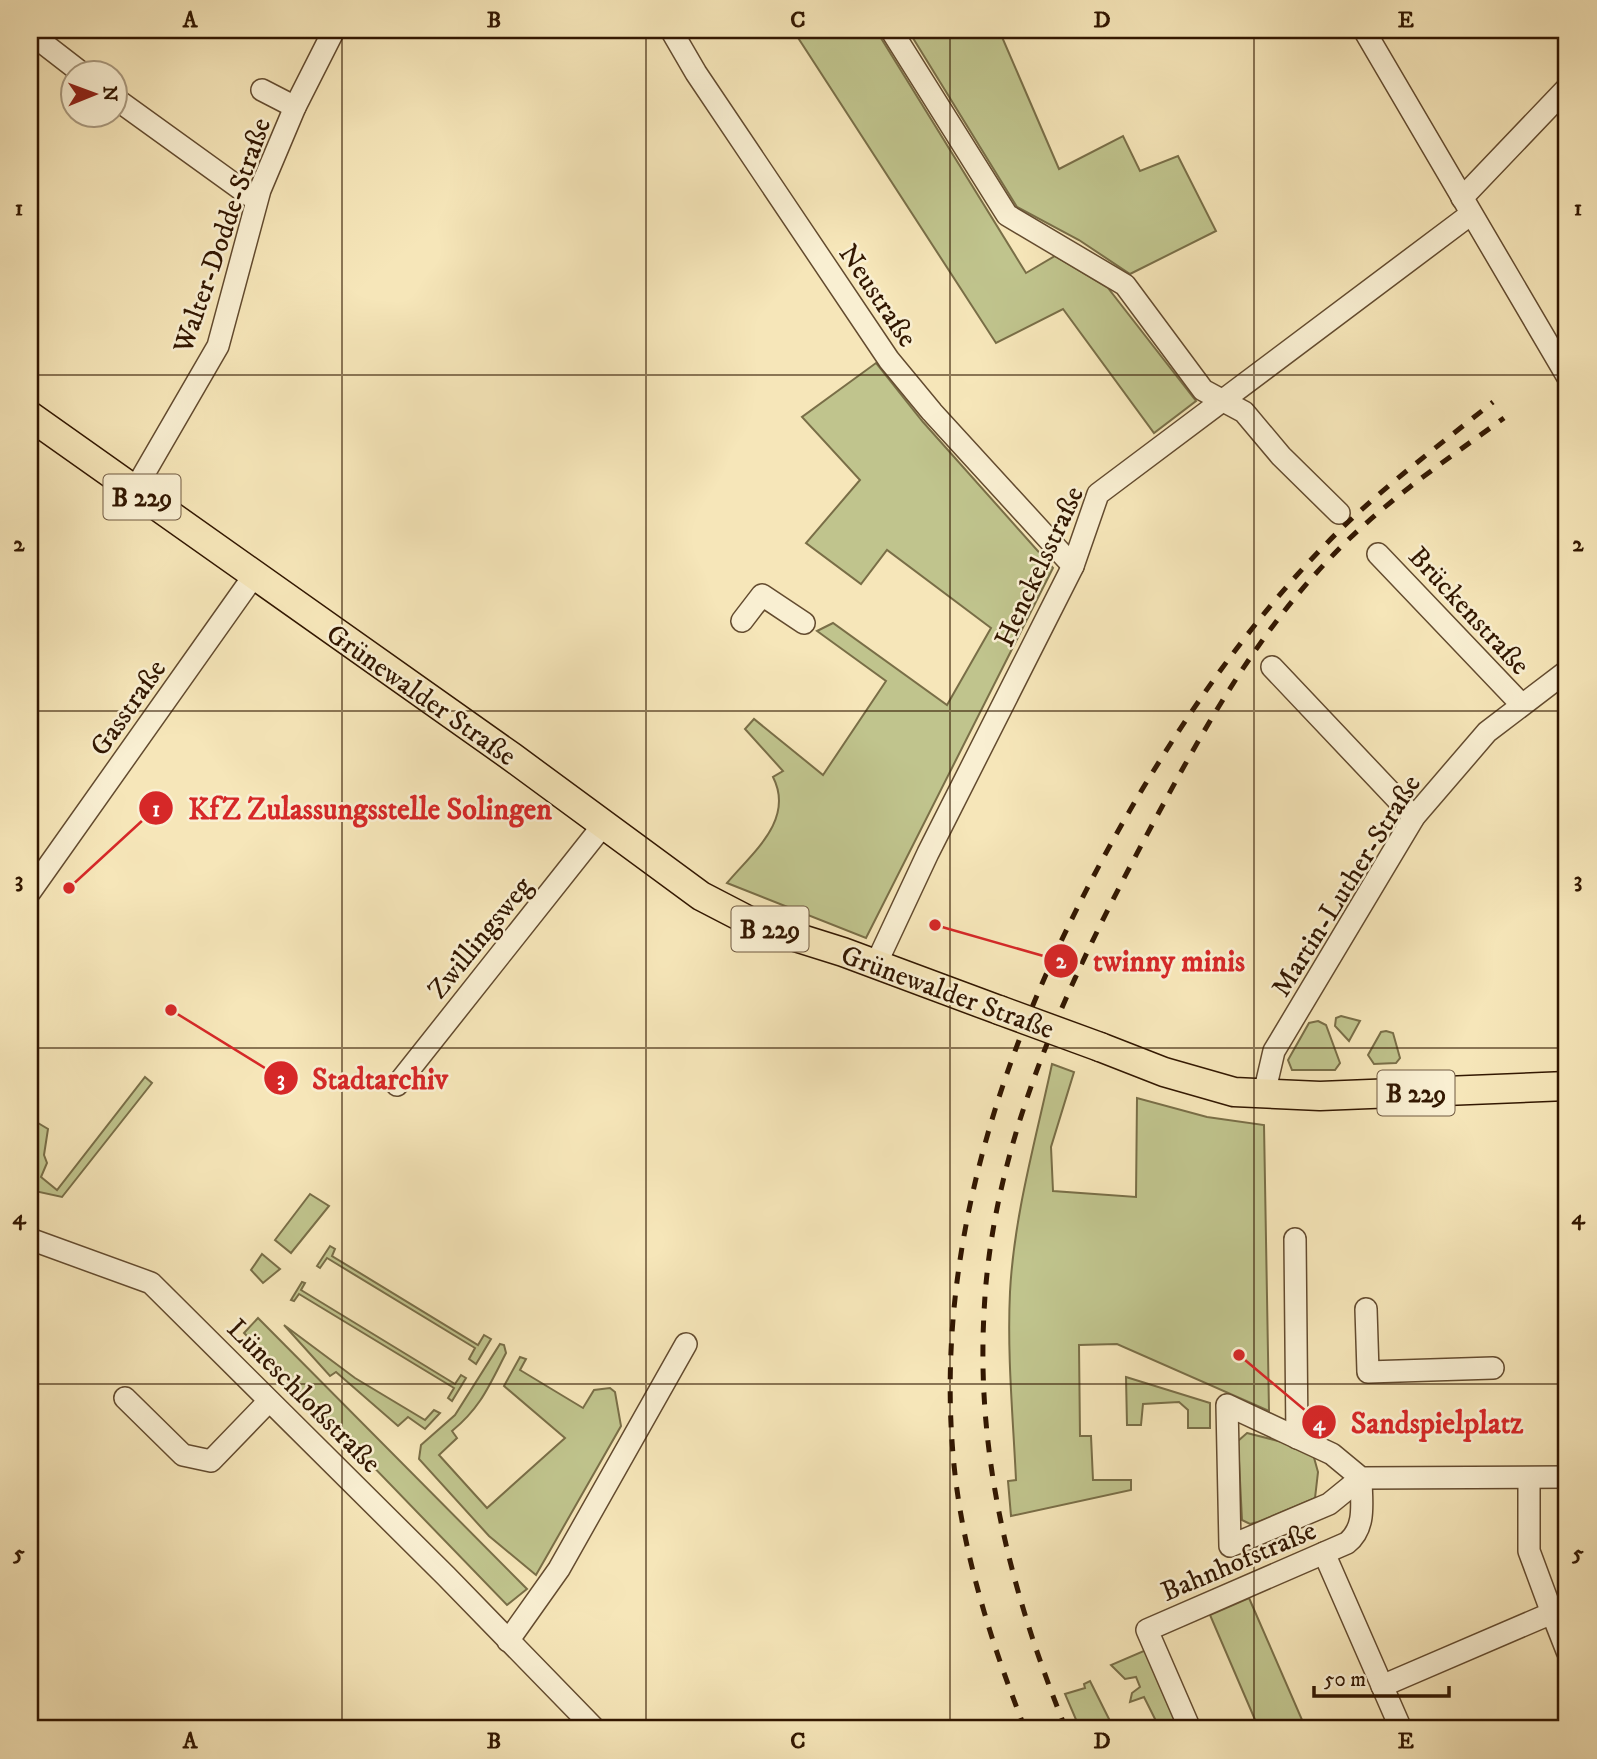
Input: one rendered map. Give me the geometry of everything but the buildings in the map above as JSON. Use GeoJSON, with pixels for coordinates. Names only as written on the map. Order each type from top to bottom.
{"type":"FeatureCollection","features":[{"type":"Feature","properties":{"kind":"main road","name":"Grünewalder Straße"},"geometry":{"type":"LineString","coordinates":[[30,416],[253,577],[409,684],[701,896],[728,912],[1222,1089],[1264,1094]]}},
{"type":"Feature","properties":{"kind":"main road","name":"B 229"},"geometry":{"type":"LineString","coordinates":[[1264,1094],[1331,1096],[1567,1086]]}},
{"type":"Feature","properties":{"kind":"street"},"geometry":{"type":"LineString","coordinates":[[33,30],[30,33],[65,60]]}},
{"type":"Feature","properties":{"kind":"street","name":"Walter-Dodde-Straße"},"geometry":{"type":"LineString","coordinates":[[134,491],[218,346],[257,200],[295,107],[334,30]]}},
{"type":"Feature","properties":{"kind":"street","name":"Neustraße"},"geometry":{"type":"LineString","coordinates":[[671,30],[696,73],[889,360],[1073,566]]}},
{"type":"Feature","properties":{"kind":"street"},"geometry":{"type":"LineString","coordinates":[[891,30],[1007,215],[1125,285],[1203,390],[1244,412],[1281,456],[1339,513]]}},
{"type":"Feature","properties":{"kind":"street"},"geometry":{"type":"LineString","coordinates":[[1364,30],[1567,376]]}},
{"type":"Feature","properties":{"kind":"street","name":"Henckelsstraße"},"geometry":{"type":"LineString","coordinates":[[876,964],[928,853],[1073,566],[1101,490],[1224,400],[1466,206],[1567,88]]}},
{"type":"Feature","properties":{"kind":"street"},"geometry":{"type":"LineString","coordinates":[[262,90],[295,107]]}},
{"type":"Feature","properties":{"kind":"street"},"geometry":{"type":"LineString","coordinates":[[130,109],[257,200]]}},
{"type":"Feature","properties":{"kind":"street","name":"Brückenstraße"},"geometry":{"type":"LineString","coordinates":[[1378,554],[1521,704]]}},
{"type":"Feature","properties":{"kind":"street","name":"Gasstraße"},"geometry":{"type":"LineString","coordinates":[[30,892],[38,864],[253,577]]}},
{"type":"Feature","properties":{"kind":"street"},"geometry":{"type":"LineString","coordinates":[[742,621],[761,595],[804,623]]}},
{"type":"Feature","properties":{"kind":"street"},"geometry":{"type":"LineString","coordinates":[[1272,667],[1414,817]]}},
{"type":"Feature","properties":{"kind":"street","name":"Martin-Luther-Straße"},"geometry":{"type":"LineString","coordinates":[[1264,1094],[1274,1051],[1414,817],[1487,732],[1567,671]]}},
{"type":"Feature","properties":{"kind":"street","name":"Zwillingsweg"},"geometry":{"type":"LineString","coordinates":[[397,1085],[604,824]]}},
{"type":"Feature","properties":{"kind":"street","name":"Lüneschloßstraße"},"geometry":{"type":"LineString","coordinates":[[30,1238],[151,1283],[595,1729]]}},
{"type":"Feature","properties":{"kind":"street"},"geometry":{"type":"LineString","coordinates":[[1295,1239],[1297,1438]]}},
{"type":"Feature","properties":{"kind":"street"},"geometry":{"type":"LineString","coordinates":[[1366,1309],[1368,1372],[1493,1367]]}},
{"type":"Feature","properties":{"kind":"street"},"geometry":{"type":"LineString","coordinates":[[508,1641],[559,1569],[686,1344]]}},
{"type":"Feature","properties":{"kind":"street"},"geometry":{"type":"LineString","coordinates":[[125,1398],[183,1455],[211,1461],[269,1401]]}},
{"type":"Feature","properties":{"kind":"street","name":"Bahnhofstraße"},"geometry":{"type":"LineString","coordinates":[[1227,1405],[1332,1454],[1361,1478],[1329,1504],[1230,1546],[1227,1405]]}},
{"type":"Feature","properties":{"kind":"street"},"geometry":{"type":"LineString","coordinates":[[1361,1478],[1567,1477]]}},
{"type":"Feature","properties":{"kind":"street","name":"Bahnhofstraße"},"geometry":{"type":"LineString","coordinates":[[1190,1729],[1147,1630],[1347,1543],[1358,1531],[1361,1520],[1361,1478]]}},
{"type":"Feature","properties":{"kind":"street"},"geometry":{"type":"LineString","coordinates":[[1529,1478],[1529,1551],[1567,1651]]}},
{"type":"Feature","properties":{"kind":"street"},"geometry":{"type":"LineString","coordinates":[[1324,1553],[1401,1729]]}},
{"type":"Feature","properties":{"kind":"street"},"geometry":{"type":"LineString","coordinates":[[1382,1685],[1552,1614]]}},
{"type":"Feature","properties":{"kind":"green space"},"geometry":{"type":"Polygon","coordinates":[[[793,30],[876,30],[1026,273],[1055,256],[1108,288],[1196,401],[1154,433],[1063,309],[996,343],[793,30]]]}},
{"type":"Feature","properties":{"kind":"green space"},"geometry":{"type":"Polygon","coordinates":[[[908,30],[999,30],[1059,169],[1123,136],[1140,171],[1178,156],[1216,231],[1130,274],[1079,240],[1017,207],[908,30]]]}},
{"type":"Feature","properties":{"kind":"green space"},"geometry":{"type":"Polygon","coordinates":[[[876,363],[923,422],[1053,568],[866,938],[727,883],[768,835],[779,807],[773,777],[783,771],[745,729],[754,719],[823,775],[886,681],[817,631],[833,623],[947,705],[991,628],[887,550],[861,584],[806,543],[860,480],[802,417],[876,363]]]}},
{"type":"Feature","properties":{"kind":"green space"},"geometry":{"type":"Polygon","coordinates":[[[1341,1016],[1360,1021],[1349,1041],[1335,1026],[1336,1018],[1341,1016]]]}},
{"type":"Feature","properties":{"kind":"green space"},"geometry":{"type":"Polygon","coordinates":[[[1318,1021],[1326,1025],[1340,1063],[1335,1070],[1292,1070],[1288,1060],[1309,1023],[1318,1021]]]}},
{"type":"Feature","properties":{"kind":"green space"},"geometry":{"type":"Polygon","coordinates":[[[1381,1032],[1393,1033],[1400,1058],[1396,1063],[1374,1064],[1368,1055],[1381,1032]]]}},
{"type":"Feature","properties":{"kind":"green space"},"geometry":{"type":"Polygon","coordinates":[[[1052,1064],[1074,1072],[1051,1147],[1053,1191],[1136,1197],[1137,1098],[1207,1117],[1264,1125],[1269,1411],[1117,1344],[1079,1345],[1080,1436],[1091,1436],[1093,1480],[1131,1480],[1131,1490],[1011,1516],[1008,1481],[1016,1480],[1009,1339],[1012,1263],[1026,1177],[1052,1064]]]}},
{"type":"Feature","properties":{"kind":"green space"},"geometry":{"type":"Polygon","coordinates":[[[145,1077],[152,1083],[62,1197],[30,1190],[30,1125],[33,1120],[48,1129],[44,1155],[47,1163],[41,1177],[57,1190],[145,1077]]]}},
{"type":"Feature","properties":{"kind":"green space"},"geometry":{"type":"Polygon","coordinates":[[[310,1194],[329,1206],[291,1253],[275,1240],[310,1194]]]}},
{"type":"Feature","properties":{"kind":"green space"},"geometry":{"type":"Polygon","coordinates":[[[330,1246],[335,1249],[332,1256],[478,1345],[484,1335],[491,1339],[476,1364],[469,1359],[475,1348],[327,1258],[320,1268],[317,1266],[330,1246]]]}},
{"type":"Feature","properties":{"kind":"green space"},"geometry":{"type":"Polygon","coordinates":[[[262,1254],[280,1269],[263,1283],[251,1270],[262,1254]]]}},
{"type":"Feature","properties":{"kind":"green space"},"geometry":{"type":"Polygon","coordinates":[[[302,1282],[305,1283],[301,1290],[455,1384],[461,1375],[466,1378],[452,1401],[448,1398],[454,1388],[299,1294],[294,1301],[291,1300],[302,1282]]]}},
{"type":"Feature","properties":{"kind":"green space"},"geometry":{"type":"Polygon","coordinates":[[[258,1318],[527,1589],[507,1605],[244,1333],[258,1318]]]}},
{"type":"Feature","properties":{"kind":"green space"},"geometry":{"type":"Polygon","coordinates":[[[284,1325],[355,1378],[425,1420],[434,1410],[440,1413],[425,1429],[408,1417],[398,1426],[336,1372],[330,1376],[284,1325]]]}},
{"type":"Feature","properties":{"kind":"green space"},"geometry":{"type":"Polygon","coordinates":[[[500,1344],[504,1345],[506,1353],[489,1386],[470,1413],[452,1431],[457,1438],[439,1455],[487,1508],[565,1438],[504,1386],[520,1357],[526,1359],[520,1370],[583,1408],[594,1390],[610,1388],[615,1392],[621,1426],[536,1575],[489,1536],[419,1459],[421,1445],[455,1415],[500,1344]]]}},
{"type":"Feature","properties":{"kind":"green space"},"geometry":{"type":"Polygon","coordinates":[[[1126,1377],[1210,1403],[1210,1428],[1188,1428],[1188,1410],[1179,1402],[1143,1404],[1141,1425],[1127,1425],[1126,1377]]]}},
{"type":"Feature","properties":{"kind":"green space"},"geometry":{"type":"Polygon","coordinates":[[[1247,1433],[1290,1444],[1313,1454],[1318,1472],[1315,1498],[1258,1522],[1250,1524],[1242,1520],[1238,1441],[1247,1433]]]}},
{"type":"Feature","properties":{"kind":"green space"},"geometry":{"type":"Polygon","coordinates":[[[1249,1598],[1306,1729],[1259,1729],[1210,1615],[1249,1598]]]}},
{"type":"Feature","properties":{"kind":"green space"},"geometry":{"type":"Polygon","coordinates":[[[1146,1650],[1180,1729],[1160,1729],[1144,1697],[1130,1702],[1132,1693],[1140,1687],[1136,1677],[1125,1679],[1111,1665],[1146,1650]]]}},
{"type":"Feature","properties":{"kind":"green space"},"geometry":{"type":"Polygon","coordinates":[[[1090,1681],[1114,1729],[1080,1729],[1065,1694],[1085,1688],[1084,1684],[1090,1681]]]}},
{"type":"Feature","properties":{"kind":"railway"},"geometry":{"type":"LineString","coordinates":[[1025,1729],[990,1632],[972,1566],[954,1465],[950,1375],[956,1287],[971,1199],[994,1113],[1024,1028],[1059,946],[1099,866],[1143,788],[1205,693],[1250,631],[1325,545],[1407,471],[1493,402]]}},
{"type":"Feature","properties":{"kind":"railway"},"geometry":{"type":"LineString","coordinates":[[1066,1729],[1029,1628],[1014,1577],[992,1473],[986,1420],[984,1313],[990,1247],[1003,1182],[1021,1117],[1043,1054],[1069,993],[1127,872],[1196,745],[1259,645],[1307,583],[1374,516],[1504,418]]}},
{"type":"Feature","properties":{"kind":"place","name":"KfZ Zulassungsstelle Solingen"},"geometry":{"type":"Point","coordinates":[69,888]}},
{"type":"Feature","properties":{"kind":"place","name":"twinny minis"},"geometry":{"type":"Point","coordinates":[935,925]}},
{"type":"Feature","properties":{"kind":"place","name":"Stadtarchiv"},"geometry":{"type":"Point","coordinates":[171,1010]}},
{"type":"Feature","properties":{"kind":"place","name":"Sandspielplatz"},"geometry":{"type":"Point","coordinates":[1239,1355]}}]}
